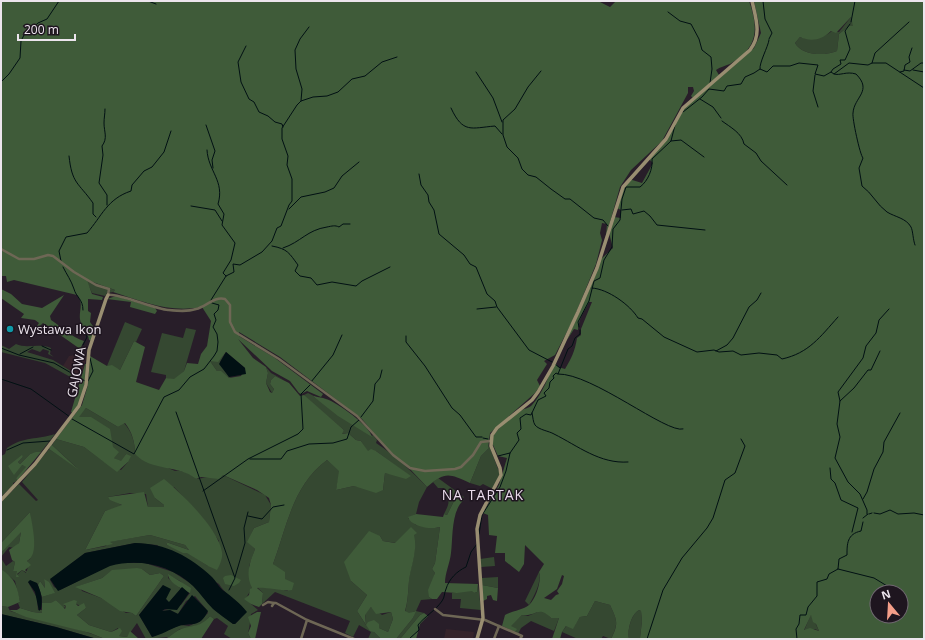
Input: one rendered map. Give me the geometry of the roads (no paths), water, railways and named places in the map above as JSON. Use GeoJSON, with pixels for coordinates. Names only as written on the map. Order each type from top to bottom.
{"type":"FeatureCollection","features":[{"type":"Feature","properties":{"kind":"street"},"geometry":{"type":"LineString","coordinates":[[478,639],[483,620],[476,534],[480,515],[501,475],[490,441],[495,430],[524,406],[538,392],[578,312],[597,268],[623,187],[666,139],[683,108],[750,50],[756,43],[758,27],[752,1]]}},
{"type":"Feature","properties":{"kind":"street"},"geometry":{"type":"LineString","coordinates":[[1,249],[19,259],[48,255],[53,256],[74,272],[96,285],[109,289],[108,295],[116,295],[163,310],[183,312],[201,308],[217,299],[227,300],[230,307],[230,322],[235,332],[279,359],[357,416],[393,455],[410,468],[425,471],[455,470],[461,467],[473,455],[481,442],[490,441]]}},
{"type":"Feature","properties":{"kind":"street","name":"GAJOWA"},"geometry":{"type":"LineString","coordinates":[[1,500],[32,468],[79,406],[86,385],[89,350],[108,295]]}},
{"type":"Feature","properties":{"kind":"street"},"geometry":{"type":"LineString","coordinates":[[263,605],[268,602],[354,639]]}},
{"type":"Feature","properties":{"kind":"street"},"geometry":{"type":"LineString","coordinates":[[435,609],[443,615],[483,620],[521,637]]}},
{"type":"Feature","properties":{"kind":"street"},"geometry":{"type":"LineString","coordinates":[[302,639],[307,620]]}},
{"type":"Feature","properties":{"kind":"street"},"geometry":{"type":"LineString","coordinates":[[494,639],[499,626]]}},
{"type":"Feature","properties":{"kind":"waterway"},"geometry":{"type":"LineString","coordinates":[[1,82],[9,74],[20,58],[21,41],[24,35],[38,23],[47,19],[59,1]]}},
{"type":"Feature","properties":{"kind":"waterway"},"geometry":{"type":"LineString","coordinates":[[148,1],[156,4]]}},
{"type":"Feature","properties":{"kind":"waterway"},"geometry":{"type":"LineString","coordinates":[[763,1],[765,19],[772,33],[769,39]]}},
{"type":"Feature","properties":{"kind":"waterway"},"geometry":{"type":"LineString","coordinates":[[851,22],[855,1]]}},
{"type":"Feature","properties":{"kind":"waterway"},"geometry":{"type":"LineString","coordinates":[[668,12],[680,21],[691,24],[699,39],[702,50],[711,57],[712,69],[710,83]]}},
{"type":"Feature","properties":{"kind":"waterway"},"geometry":{"type":"LineString","coordinates":[[872,63],[875,53],[909,22]]}},
{"type":"Feature","properties":{"kind":"waterway"},"geometry":{"type":"LineString","coordinates":[[831,72],[841,64],[840,60],[845,60],[850,49],[845,31],[850,24]]}},
{"type":"Feature","properties":{"kind":"waterway"},"geometry":{"type":"LineString","coordinates":[[301,101],[302,89],[296,69],[295,50],[300,39],[309,27]]}},
{"type":"Feature","properties":{"kind":"waterway"},"geometry":{"type":"LineString","coordinates":[[760,69],[769,40]]}},
{"type":"Feature","properties":{"kind":"waterway"},"geometry":{"type":"LineString","coordinates":[[246,46],[238,62],[241,82],[249,99],[254,102],[259,112],[268,116],[275,122],[282,124],[283,127]]}},
{"type":"Feature","properties":{"kind":"waterway"},"geometry":{"type":"LineString","coordinates":[[900,72],[904,71],[905,65],[910,62],[909,57],[912,48]]}},
{"type":"Feature","properties":{"kind":"waterway"},"geometry":{"type":"LineString","coordinates":[[211,300],[226,276],[234,272],[233,264],[240,265],[262,252],[272,241],[277,228],[281,226],[292,201],[292,179],[287,165],[288,156],[282,139],[282,128],[297,105],[301,101],[313,97],[327,96],[338,92],[352,79],[365,76],[382,62],[397,57]]}},
{"type":"Feature","properties":{"kind":"waterway"},"geometry":{"type":"LineString","coordinates":[[683,112],[702,97],[709,89],[724,91],[727,86],[741,84],[745,77],[760,69],[767,72],[773,66],[790,66],[799,63],[818,65],[815,74],[824,76],[831,72],[834,74],[849,63],[868,65],[872,63],[886,63],[924,88]]}},
{"type":"Feature","properties":{"kind":"waterway"},"geometry":{"type":"LineString","coordinates":[[904,70],[910,71],[921,63],[924,63]]}},
{"type":"Feature","properties":{"kind":"waterway"},"geometry":{"type":"LineString","coordinates":[[913,70],[924,72]]}},
{"type":"Feature","properties":{"kind":"waterway"},"geometry":{"type":"LineString","coordinates":[[541,71],[528,87],[515,109],[503,120],[503,135],[507,147],[518,158],[522,169],[528,175],[536,177],[565,199],[570,199],[594,218],[603,220],[608,226]]}},
{"type":"Feature","properties":{"kind":"waterway"},"geometry":{"type":"LineString","coordinates":[[476,72],[493,98],[502,122]]}},
{"type":"Feature","properties":{"kind":"waterway"},"geometry":{"type":"LineString","coordinates":[[834,74],[856,74],[863,85],[863,90],[854,107],[853,113],[856,136],[863,158],[859,168],[862,186],[883,209],[909,224],[912,229],[915,245]]}},
{"type":"Feature","properties":{"kind":"waterway"},"geometry":{"type":"LineString","coordinates":[[815,75],[813,91],[818,107]]}},
{"type":"Feature","properties":{"kind":"waterway"},"geometry":{"type":"LineString","coordinates":[[700,99],[713,107],[721,118]]}},
{"type":"Feature","properties":{"kind":"waterway"},"geometry":{"type":"LineString","coordinates":[[451,108],[455,116],[464,126],[468,128],[495,126],[502,134]]}},
{"type":"Feature","properties":{"kind":"waterway"},"geometry":{"type":"LineString","coordinates":[[105,109],[105,138],[102,146],[103,155],[99,183],[107,195],[107,205]]}},
{"type":"Feature","properties":{"kind":"waterway"},"geometry":{"type":"LineString","coordinates":[[722,121],[738,133],[744,144],[756,153],[761,161],[787,185]]}},
{"type":"Feature","properties":{"kind":"waterway"},"geometry":{"type":"LineString","coordinates":[[206,125],[215,151],[212,160],[213,168]]}},
{"type":"Feature","properties":{"kind":"waterway"},"geometry":{"type":"LineString","coordinates":[[579,327],[578,322],[589,301],[594,281],[600,278],[604,260],[612,247],[613,229],[620,220],[622,199],[626,187],[640,187],[645,182],[651,171],[652,159],[671,141],[675,125]]}},
{"type":"Feature","properties":{"kind":"waterway"},"geometry":{"type":"LineString","coordinates":[[61,261],[59,251],[66,237],[87,233],[110,203],[123,194],[131,191],[132,185],[144,171],[152,167],[164,152],[171,131]]}},
{"type":"Feature","properties":{"kind":"waterway"},"geometry":{"type":"LineString","coordinates":[[671,141],[681,140],[704,157]]}},
{"type":"Feature","properties":{"kind":"waterway"},"geometry":{"type":"LineString","coordinates":[[207,150],[210,164],[218,182],[220,196],[218,204],[224,214],[222,225],[235,243],[231,260],[223,273],[226,276]]}},
{"type":"Feature","properties":{"kind":"waterway"},"geometry":{"type":"LineString","coordinates":[[69,156],[74,178],[93,203],[93,214],[96,217]]}},
{"type":"Feature","properties":{"kind":"waterway"},"geometry":{"type":"LineString","coordinates":[[289,209],[301,197],[325,192],[334,188],[342,176],[359,162]]}},
{"type":"Feature","properties":{"kind":"waterway"},"geometry":{"type":"LineString","coordinates":[[419,174],[421,185],[428,195],[429,202],[434,210],[439,234],[464,255],[470,264],[476,267],[487,294],[495,301],[497,307],[529,350],[552,362]]}},
{"type":"Feature","properties":{"kind":"waterway"},"geometry":{"type":"LineString","coordinates":[[191,206],[215,210],[222,221]]}},
{"type":"Feature","properties":{"kind":"waterway"},"geometry":{"type":"LineString","coordinates":[[622,210],[631,209],[633,214],[644,211],[657,225],[705,230]]}},
{"type":"Feature","properties":{"kind":"waterway"},"geometry":{"type":"LineString","coordinates":[[283,248],[295,243],[314,231],[333,226],[339,227],[343,224],[350,224]]}},
{"type":"Feature","properties":{"kind":"waterway"},"geometry":{"type":"LineString","coordinates":[[272,246],[288,252],[298,265],[295,271],[300,276],[311,278],[317,285],[332,282],[356,286],[362,281],[390,267]]}},
{"type":"Feature","properties":{"kind":"waterway"},"geometry":{"type":"LineString","coordinates":[[63,267],[81,301],[83,310]]}},
{"type":"Feature","properties":{"kind":"waterway"},"geometry":{"type":"LineString","coordinates":[[592,288],[605,291],[618,298],[630,308],[638,318],[642,319],[664,337],[697,352],[714,350],[719,352],[733,351],[741,355],[759,353],[777,355],[782,359],[800,353],[807,348],[838,317]]}},
{"type":"Feature","properties":{"kind":"waterway"},"geometry":{"type":"LineString","coordinates":[[716,351],[727,345],[733,338],[749,307],[757,300],[761,293]]}},
{"type":"Feature","properties":{"kind":"waterway"},"geometry":{"type":"LineString","coordinates":[[72,419],[134,454],[164,397],[179,390],[190,377],[204,369],[217,351],[217,334],[213,327],[216,320],[214,314],[218,310],[219,305],[212,303]]}},
{"type":"Feature","properties":{"kind":"waterway"},"geometry":{"type":"LineString","coordinates":[[477,309],[496,307]]}},
{"type":"Feature","properties":{"kind":"waterway"},"geometry":{"type":"LineString","coordinates":[[867,514],[867,510],[860,494],[848,482],[835,458],[840,437],[837,424],[840,401],[838,392],[863,358],[866,346],[876,333],[879,320],[889,309]]}},
{"type":"Feature","properties":{"kind":"waterway"},"geometry":{"type":"LineString","coordinates":[[479,534],[482,515],[500,487],[506,471],[510,453],[519,440],[517,433],[521,429],[520,418],[526,414],[531,415],[538,400],[546,396],[544,393],[549,388],[550,382],[554,378],[553,376],[556,373],[558,374],[568,349],[572,346],[575,338],[580,334],[580,330]]}},
{"type":"Feature","properties":{"kind":"waterway"},"geometry":{"type":"LineString","coordinates":[[83,345],[87,337],[85,332]]}},
{"type":"Feature","properties":{"kind":"waterway"},"geometry":{"type":"LineString","coordinates":[[311,382],[333,355],[342,335]]}},
{"type":"Feature","properties":{"kind":"waterway"},"geometry":{"type":"LineString","coordinates":[[406,336],[406,342],[425,366],[452,408],[460,415],[476,437],[482,437]]}},
{"type":"Feature","properties":{"kind":"waterway"},"geometry":{"type":"LineString","coordinates":[[42,346],[51,350]]}},
{"type":"Feature","properties":{"kind":"waterway"},"geometry":{"type":"LineString","coordinates":[[20,354],[33,347]]}},
{"type":"Feature","properties":{"kind":"waterway"},"geometry":{"type":"LineString","coordinates":[[1,348],[19,355],[54,363],[85,381]]}},
{"type":"Feature","properties":{"kind":"waterway"},"geometry":{"type":"LineString","coordinates":[[840,401],[854,388],[868,370],[871,370],[880,351]]}},
{"type":"Feature","properties":{"kind":"waterway"},"geometry":{"type":"LineString","coordinates":[[88,381],[93,371],[90,358]]}},
{"type":"Feature","properties":{"kind":"waterway"},"geometry":{"type":"LineString","coordinates":[[555,364],[560,368]]}},
{"type":"Feature","properties":{"kind":"waterway"},"geometry":{"type":"LineString","coordinates":[[361,417],[373,401],[375,384],[380,378],[382,370]]}},
{"type":"Feature","properties":{"kind":"waterway"},"geometry":{"type":"LineString","coordinates":[[558,374],[572,376],[590,383],[674,428],[683,429]]}},
{"type":"Feature","properties":{"kind":"waterway"},"geometry":{"type":"LineString","coordinates":[[1,379],[31,389],[70,417]]}},
{"type":"Feature","properties":{"kind":"waterway"},"geometry":{"type":"LineString","coordinates":[[203,491],[248,459],[298,434],[303,429],[301,394],[310,385]]}},
{"type":"Feature","properties":{"kind":"waterway"},"geometry":{"type":"LineString","coordinates":[[176,412],[235,578],[229,590]]}},
{"type":"Feature","properties":{"kind":"waterway"},"geometry":{"type":"LineString","coordinates":[[532,413],[534,424],[537,427],[599,457],[618,462],[628,462]]}},
{"type":"Feature","properties":{"kind":"waterway"},"geometry":{"type":"LineString","coordinates":[[863,499],[867,492],[874,469],[883,452],[884,442],[900,413]]}},
{"type":"Feature","properties":{"kind":"waterway"},"geometry":{"type":"LineString","coordinates":[[250,459],[281,459],[287,451],[309,444],[333,443],[347,439],[351,427],[359,420]]}},
{"type":"Feature","properties":{"kind":"waterway"},"geometry":{"type":"LineString","coordinates":[[483,438],[488,439]]}},
{"type":"Feature","properties":{"kind":"waterway"},"geometry":{"type":"LineString","coordinates":[[647,639],[663,590],[682,558],[707,528],[713,518],[725,480],[735,473],[745,446],[741,439]]}},
{"type":"Feature","properties":{"kind":"waterway"},"geometry":{"type":"LineString","coordinates":[[7,450],[23,443],[50,441]]}},
{"type":"Feature","properties":{"kind":"waterway"},"geometry":{"type":"LineString","coordinates":[[498,456],[510,453]]}},
{"type":"Feature","properties":{"kind":"waterway"},"geometry":{"type":"LineString","coordinates":[[830,468],[831,479],[835,483],[841,500],[858,508],[852,532]]}},
{"type":"Feature","properties":{"kind":"waterway"},"geometry":{"type":"LineString","coordinates":[[248,516],[262,519],[273,507],[284,505]]}},
{"type":"Feature","properties":{"kind":"waterway"},"geometry":{"type":"LineString","coordinates":[[874,513],[880,514],[890,510],[898,514],[914,513],[924,515]]}},
{"type":"Feature","properties":{"kind":"waterway"},"geometry":{"type":"LineString","coordinates":[[235,577],[245,543],[244,528],[248,512]]}},
{"type":"Feature","properties":{"kind":"waterway"},"geometry":{"type":"LineString","coordinates":[[863,518],[868,514]]}},
{"type":"Feature","properties":{"kind":"waterway"},"geometry":{"type":"LineString","coordinates":[[797,639],[796,629],[799,624],[800,615],[806,615],[808,607],[817,596],[817,582],[827,579],[829,574],[838,569],[839,559],[847,555],[847,547],[850,537],[856,532],[861,531],[863,522]]}},
{"type":"Feature","properties":{"kind":"waterway"},"geometry":{"type":"LineString","coordinates":[[409,639],[419,630],[418,625],[420,622],[442,601],[449,582],[457,573],[466,567],[471,552],[477,544]]}},
{"type":"Feature","properties":{"kind":"waterway"},"geometry":{"type":"LineString","coordinates":[[838,569],[874,578],[884,584]]}},
{"type":"Feature","properties":{"kind":"place","name":"Wystawa Ikon"},"geometry":{"type":"Point","coordinates":[10,329]}},
{"type":"Feature","properties":{"kind":"district","name":"NA TARTAK"},"geometry":{"type":"Point","coordinates":[483,494]}}]}
